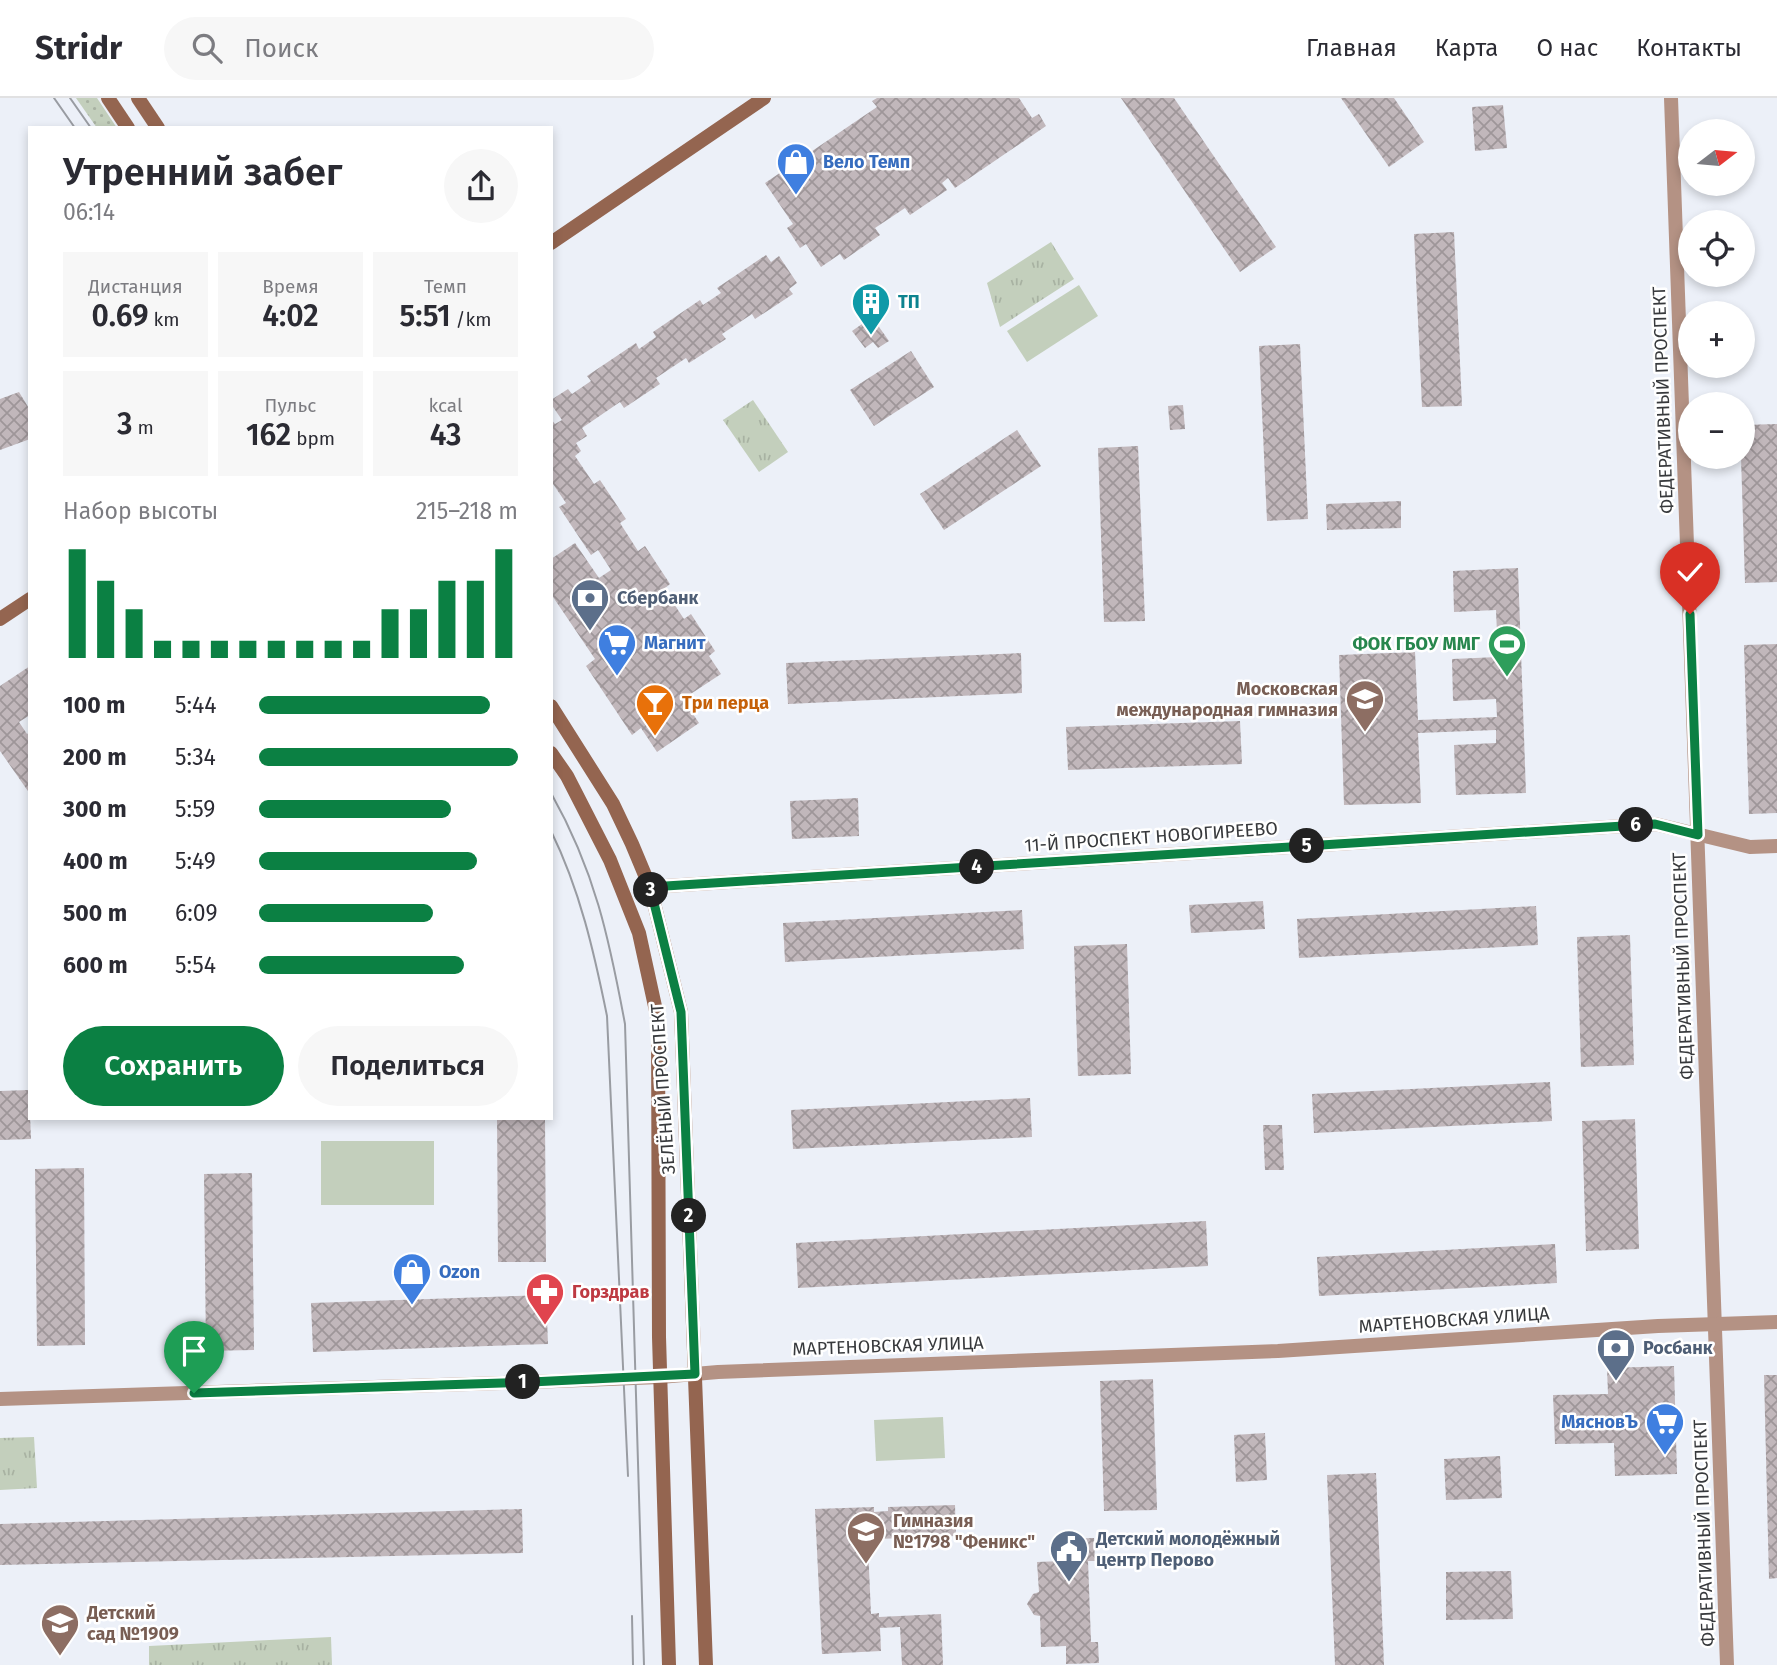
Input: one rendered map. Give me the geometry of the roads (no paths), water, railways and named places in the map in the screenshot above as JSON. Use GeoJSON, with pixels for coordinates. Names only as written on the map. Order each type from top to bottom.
{"type":"FeatureCollection","features":[{"type":"Feature","properties":{"kind":"main road"},"geometry":{"type":"LineString","coordinates":[[107,98],[127,126]]}},
{"type":"Feature","properties":{"kind":"main road"},"geometry":{"type":"LineString","coordinates":[[138,98],[157,126]]}},
{"type":"Feature","properties":{"kind":"main road"},"geometry":{"type":"LineString","coordinates":[[553,242],[764,98]]}},
{"type":"Feature","properties":{"kind":"main road"},"geometry":{"type":"LineString","coordinates":[[0,620],[28,600]]}},
{"type":"Feature","properties":{"kind":"main road","name":"ЗЕЛЁНЫЙ ПРОСПЕКТ"},"geometry":{"type":"LineString","coordinates":[[553,709],[613,804],[650,887],[681,1012],[706,1665]]}},
{"type":"Feature","properties":{"kind":"main road","name":"ЗЕЛЁНЫЙ ПРОСПЕКТ"},"geometry":{"type":"LineString","coordinates":[[553,755],[567,776],[610,860],[639,933],[658,1020],[660,1377],[670,1665]]}},
{"type":"Feature","properties":{"kind":"street","name":"ФЕДЕРАТИВНЫЙ ПРОСПЕКТ"},"geometry":{"type":"LineString","coordinates":[[1671,98],[1727,1665]]}},
{"type":"Feature","properties":{"kind":"street","name":"11-Й ПРОСПЕКТ НОВОГИРЕЕВО"},"geometry":{"type":"LineString","coordinates":[[650,887],[1655,824],[1749,847],[1777,846]]}},
{"type":"Feature","properties":{"kind":"street","name":"МАРТЕНОВСКАЯ УЛИЦА"},"geometry":{"type":"LineString","coordinates":[[0,1399],[660,1377],[1278,1351],[1658,1326],[1777,1322]]}},
{"type":"Feature","properties":{"kind":"tram line"},"geometry":{"type":"LineString","coordinates":[[54,98],[74,126]]}},
{"type":"Feature","properties":{"kind":"tram line"},"geometry":{"type":"LineString","coordinates":[[70,98],[90,126]]}},
{"type":"Feature","properties":{"kind":"tram line"},"geometry":{"type":"LineString","coordinates":[[553,797],[579,850],[599,906],[625,1024],[644,1665]]}},
{"type":"Feature","properties":{"kind":"tram line"},"geometry":{"type":"LineString","coordinates":[[553,835],[578,899],[607,1016],[628,1476]]}},
{"type":"Feature","properties":{"kind":"tram line"},"geometry":{"type":"LineString","coordinates":[[632,1616],[633,1665]]}},
{"type":"Feature","properties":{"kind":"place","name":"Вело Темп"},"geometry":{"type":"Point","coordinates":[796,196]}},
{"type":"Feature","properties":{"kind":"place","name":"ТП"},"geometry":{"type":"Point","coordinates":[871,336]}},
{"type":"Feature","properties":{"kind":"place","name":"Сбербанк"},"geometry":{"type":"Point","coordinates":[590,632]}},
{"type":"Feature","properties":{"kind":"place","name":"Магнит"},"geometry":{"type":"Point","coordinates":[617,677]}},
{"type":"Feature","properties":{"kind":"place","name":"ФОК ГБОУ ММГ"},"geometry":{"type":"Point","coordinates":[1507,678]}},
{"type":"Feature","properties":{"kind":"place","name":"Московская международная гимназия"},"geometry":{"type":"Point","coordinates":[1365,733]}},
{"type":"Feature","properties":{"kind":"place","name":"Три перца"},"geometry":{"type":"Point","coordinates":[655,737]}},
{"type":"Feature","properties":{"kind":"place","name":"Ozon"},"geometry":{"type":"Point","coordinates":[412,1306]}},
{"type":"Feature","properties":{"kind":"place","name":"Горздрав"},"geometry":{"type":"Point","coordinates":[545,1326]}},
{"type":"Feature","properties":{"kind":"place","name":"Росбанк"},"geometry":{"type":"Point","coordinates":[1616,1382]}},
{"type":"Feature","properties":{"kind":"place","name":"МясновЪ"},"geometry":{"type":"Point","coordinates":[1665,1456]}},
{"type":"Feature","properties":{"kind":"place","name":"Гимназия №1798 \"Феникс\""},"geometry":{"type":"Point","coordinates":[866,1565]}},
{"type":"Feature","properties":{"kind":"place","name":"Детский молодёжный центр Перово"},"geometry":{"type":"Point","coordinates":[1069,1583]}},
{"type":"Feature","properties":{"kind":"place","name":"Детский сад №1909"},"geometry":{"type":"Point","coordinates":[60,1657]}}]}
